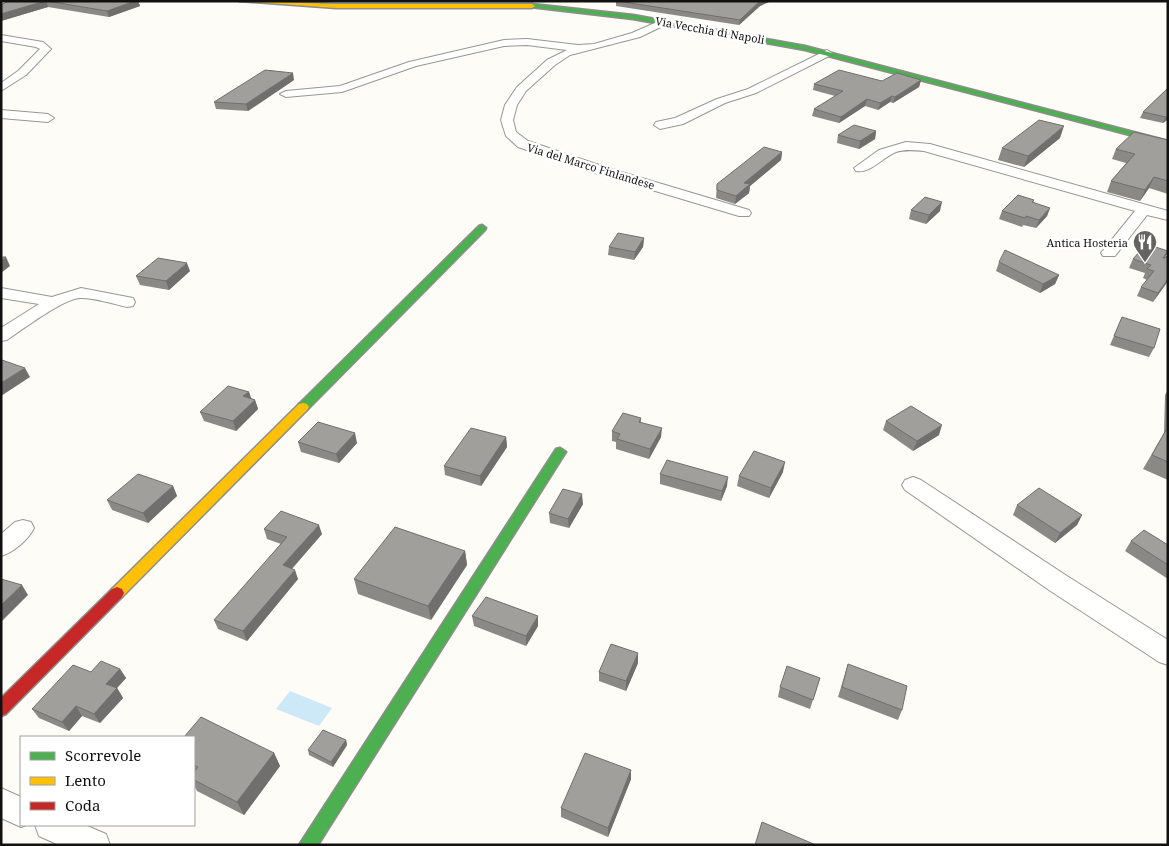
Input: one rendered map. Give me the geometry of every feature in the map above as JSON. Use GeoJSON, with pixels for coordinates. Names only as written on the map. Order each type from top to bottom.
{"type":"FeatureCollection","features":[{"type":"Feature","properties":{"kind":"street","name":"Via Vecchia di Napoli"},"geometry":{"type":"LineString","coordinates":[[241,1],[327,6],[534,6],[604,13],[664,22],[768,40],[827,54],[1168,143]]}},
{"type":"Feature","properties":{"kind":"street","name":"Via del Marco Finlandese"},"geometry":{"type":"LineString","coordinates":[[664,22],[636,35],[589,48],[573,50],[564,54],[539,71],[525,84],[513,102],[507,116],[507,126],[513,138],[523,144],[600,170],[744,213]]}},
{"type":"Feature","properties":{"kind":"street"},"geometry":{"type":"LineString","coordinates":[[1,38],[36,43],[46,49],[22,73],[1,88]]}},
{"type":"Feature","properties":{"kind":"street","name":"Via del Marco Finlandese"},"geometry":{"type":"LineString","coordinates":[[286,94],[342,89],[408,65],[501,44],[527,42],[589,48]]}},
{"type":"Feature","properties":{"kind":"street"},"geometry":{"type":"LineString","coordinates":[[660,125],[679,121],[721,101],[752,91],[827,54]]}},
{"type":"Feature","properties":{"kind":"street"},"geometry":{"type":"LineString","coordinates":[[1,114],[48,118]]}},
{"type":"Feature","properties":{"kind":"street"},"geometry":{"type":"LineString","coordinates":[[861,168],[889,149],[903,146],[920,146],[1168,216]]}},
{"type":"Feature","properties":{"kind":"street"},"geometry":{"type":"LineString","coordinates":[[1109,253],[1144,209]]}},
{"type":"Feature","properties":{"kind":"street"},"geometry":{"type":"LineString","coordinates":[[1,709],[482,228]]}},
{"type":"Feature","properties":{"kind":"street"},"geometry":{"type":"LineString","coordinates":[[1,293],[54,302]]}},
{"type":"Feature","properties":{"kind":"street"},"geometry":{"type":"LineString","coordinates":[[1,336],[54,302],[67,296],[81,293],[127,302]]}},
{"type":"Feature","properties":{"kind":"street"},"geometry":{"type":"LineString","coordinates":[[308,845],[560,452]]}},
{"type":"Feature","properties":{"kind":"street"},"geometry":{"type":"LineString","coordinates":[[913,485],[1050,578],[1168,654]]}},
{"type":"Feature","properties":{"kind":"street"},"geometry":{"type":"LineString","coordinates":[[1,546],[23,528]]}},
{"type":"Feature","properties":{"kind":"street"},"geometry":{"type":"LineString","coordinates":[[1,803],[20,812]]}},
{"type":"Feature","properties":{"kind":"street"},"geometry":{"type":"LineString","coordinates":[[52,826],[95,845]]}},
{"type":"Feature","properties":{"kind":"water"},"geometry":{"type":"Polygon","coordinates":[[[290,691],[332,708],[319,726],[276,709],[290,691]]]}},
{"type":"Feature","properties":{"kind":"building"},"geometry":{"type":"Polygon","coordinates":[[[8,1],[45,1],[1,14],[1,5],[8,1]]]}},
{"type":"Feature","properties":{"kind":"building"},"geometry":{"type":"Polygon","coordinates":[[[47,1],[135,1],[107,11],[47,1]]]}},
{"type":"Feature","properties":{"kind":"building"},"geometry":{"type":"Polygon","coordinates":[[[617,1],[760,1],[740,20],[617,1]]]}},
{"type":"Feature","properties":{"kind":"building"},"geometry":{"type":"Polygon","coordinates":[[[265,70],[293,73],[246,104],[214,102],[265,70]]]}},
{"type":"Feature","properties":{"kind":"building"},"geometry":{"type":"Polygon","coordinates":[[[839,70],[882,81],[897,73],[921,80],[895,97],[892,96],[880,103],[867,99],[841,117],[814,109],[843,91],[814,84],[839,70]]]}},
{"type":"Feature","properties":{"kind":"building"},"geometry":{"type":"Polygon","coordinates":[[[1168,88],[1168,116],[1143,112],[1168,88]]]}},
{"type":"Feature","properties":{"kind":"building"},"geometry":{"type":"Polygon","coordinates":[[[1039,120],[1064,126],[1028,156],[1002,148],[1039,120]]]}},
{"type":"Feature","properties":{"kind":"building"},"geometry":{"type":"Polygon","coordinates":[[[854,125],[876,131],[860,141],[838,135],[854,125]]]}},
{"type":"Feature","properties":{"kind":"building"},"geometry":{"type":"Polygon","coordinates":[[[1134,132],[1168,140],[1168,181],[1154,177],[1145,190],[1111,181],[1135,154],[1116,149],[1134,132]]]}},
{"type":"Feature","properties":{"kind":"building"},"geometry":{"type":"Polygon","coordinates":[[[764,147],[782,152],[744,183],[750,184],[736,196],[717,190],[717,184],[764,147]]]}},
{"type":"Feature","properties":{"kind":"building"},"geometry":{"type":"Polygon","coordinates":[[[1018,195],[1050,208],[1039,220],[1002,211],[1018,195]]]}},
{"type":"Feature","properties":{"kind":"building"},"geometry":{"type":"Polygon","coordinates":[[[925,197],[942,202],[929,215],[911,210],[925,197]]]}},
{"type":"Feature","properties":{"kind":"building"},"geometry":{"type":"Polygon","coordinates":[[[618,233],[644,238],[635,252],[609,247],[618,233]]]}},
{"type":"Feature","properties":{"kind":"building"},"geometry":{"type":"Polygon","coordinates":[[[1146,244],[1168,251],[1163,258],[1168,255],[1168,279],[1158,293],[1141,287],[1154,271],[1147,269],[1151,265],[1133,259],[1146,244]]]}},
{"type":"Feature","properties":{"kind":"building"},"geometry":{"type":"Polygon","coordinates":[[[1005,250],[1059,275],[1043,284],[999,262],[1005,250]]]}},
{"type":"Feature","properties":{"kind":"building"},"geometry":{"type":"Polygon","coordinates":[[[158,258],[187,263],[166,281],[136,276],[158,258]]]}},
{"type":"Feature","properties":{"kind":"building"},"geometry":{"type":"Polygon","coordinates":[[[1122,317],[1160,329],[1154,348],[1114,336],[1122,317]]]}},
{"type":"Feature","properties":{"kind":"building"},"geometry":{"type":"Polygon","coordinates":[[[2,360],[25,368],[1,383],[2,360]]]}},
{"type":"Feature","properties":{"kind":"building"},"geometry":{"type":"Polygon","coordinates":[[[228,386],[249,392],[243,396],[255,400],[233,421],[200,412],[228,386]]]}},
{"type":"Feature","properties":{"kind":"building"},"geometry":{"type":"Polygon","coordinates":[[[911,406],[942,425],[917,441],[886,421],[911,406]]]}},
{"type":"Feature","properties":{"kind":"building"},"geometry":{"type":"Polygon","coordinates":[[[623,413],[641,418],[639,422],[662,428],[650,449],[617,439],[620,434],[612,431],[623,413]]]}},
{"type":"Feature","properties":{"kind":"building"},"geometry":{"type":"Polygon","coordinates":[[[318,422],[355,433],[336,454],[298,442],[318,422]]]}},
{"type":"Feature","properties":{"kind":"building"},"geometry":{"type":"Polygon","coordinates":[[[471,428],[506,437],[480,476],[444,466],[471,428]]]}},
{"type":"Feature","properties":{"kind":"building"},"geometry":{"type":"Polygon","coordinates":[[[1166,430],[1168,431],[1168,462],[1152,455],[1166,430]]]}},
{"type":"Feature","properties":{"kind":"building"},"geometry":{"type":"Polygon","coordinates":[[[754,451],[785,462],[771,488],[739,476],[754,451]]]}},
{"type":"Feature","properties":{"kind":"building"},"geometry":{"type":"Polygon","coordinates":[[[667,460],[728,477],[722,491],[660,474],[667,460]]]}},
{"type":"Feature","properties":{"kind":"building"},"geometry":{"type":"Polygon","coordinates":[[[138,474],[173,486],[143,513],[107,500],[138,474]]]}},
{"type":"Feature","properties":{"kind":"building"},"geometry":{"type":"Polygon","coordinates":[[[1039,488],[1082,515],[1060,533],[1017,505],[1039,488]]]}},
{"type":"Feature","properties":{"kind":"building"},"geometry":{"type":"Polygon","coordinates":[[[563,489],[582,494],[568,519],[549,513],[563,489]]]}},
{"type":"Feature","properties":{"kind":"building"},"geometry":{"type":"Polygon","coordinates":[[[281,511],[319,525],[283,565],[295,570],[243,631],[214,620],[287,537],[264,529],[281,511]]]}},
{"type":"Feature","properties":{"kind":"building"},"geometry":{"type":"Polygon","coordinates":[[[395,527],[465,551],[428,606],[354,579],[395,527]]]}},
{"type":"Feature","properties":{"kind":"building"},"geometry":{"type":"Polygon","coordinates":[[[1144,530],[1168,545],[1168,565],[1131,541],[1144,530]]]}},
{"type":"Feature","properties":{"kind":"building"},"geometry":{"type":"Polygon","coordinates":[[[1,579],[22,585],[1,605],[1,579]]]}},
{"type":"Feature","properties":{"kind":"building"},"geometry":{"type":"Polygon","coordinates":[[[486,597],[538,616],[526,636],[472,616],[486,597]]]}},
{"type":"Feature","properties":{"kind":"building"},"geometry":{"type":"Polygon","coordinates":[[[611,644],[638,653],[626,681],[599,672],[611,644]]]}},
{"type":"Feature","properties":{"kind":"building"},"geometry":{"type":"Polygon","coordinates":[[[101,661],[120,669],[106,684],[117,688],[94,714],[76,706],[62,722],[32,709],[73,665],[91,672],[101,661]]]}},
{"type":"Feature","properties":{"kind":"building"},"geometry":{"type":"Polygon","coordinates":[[[848,664],[907,686],[902,710],[842,687],[848,664]]]}},
{"type":"Feature","properties":{"kind":"building"},"geometry":{"type":"Polygon","coordinates":[[[787,666],[820,678],[813,700],[780,687],[787,666]]]}},
{"type":"Feature","properties":{"kind":"building"},"geometry":{"type":"Polygon","coordinates":[[[201,717],[274,753],[237,802],[195,781],[195,771],[198,767],[195,766],[195,736],[185,736],[201,717]]]}},
{"type":"Feature","properties":{"kind":"building"},"geometry":{"type":"Polygon","coordinates":[[[323,730],[346,740],[331,762],[308,750],[323,730]]]}},
{"type":"Feature","properties":{"kind":"building"},"geometry":{"type":"Polygon","coordinates":[[[585,753],[631,770],[608,828],[561,808],[585,753]]]}},
{"type":"Feature","properties":{"kind":"building"},"geometry":{"type":"Polygon","coordinates":[[[762,822],[816,845],[755,845],[762,822]]]}},
{"type":"Feature","properties":{"kind":"traffic: fast"},"geometry":{"type":"LineString","coordinates":[[532,6],[633,17],[805,48],[1168,143]]}},
{"type":"Feature","properties":{"kind":"traffic: fast"},"geometry":{"type":"LineString","coordinates":[[303,407],[482,228]]}},
{"type":"Feature","properties":{"kind":"traffic: fast"},"geometry":{"type":"LineString","coordinates":[[308,845],[560,452]]}},
{"type":"Feature","properties":{"kind":"traffic: slow"},"geometry":{"type":"LineString","coordinates":[[241,1],[336,6],[532,6]]}},
{"type":"Feature","properties":{"kind":"traffic: slow"},"geometry":{"type":"LineString","coordinates":[[117,593],[303,407]]}},
{"type":"Feature","properties":{"kind":"traffic: jam"},"geometry":{"type":"LineString","coordinates":[[1,709],[117,593]]}},
{"type":"Feature","properties":{"kind":"place","name":"Antica Hosteria"},"geometry":{"type":"Point","coordinates":[1145,263]}}]}
